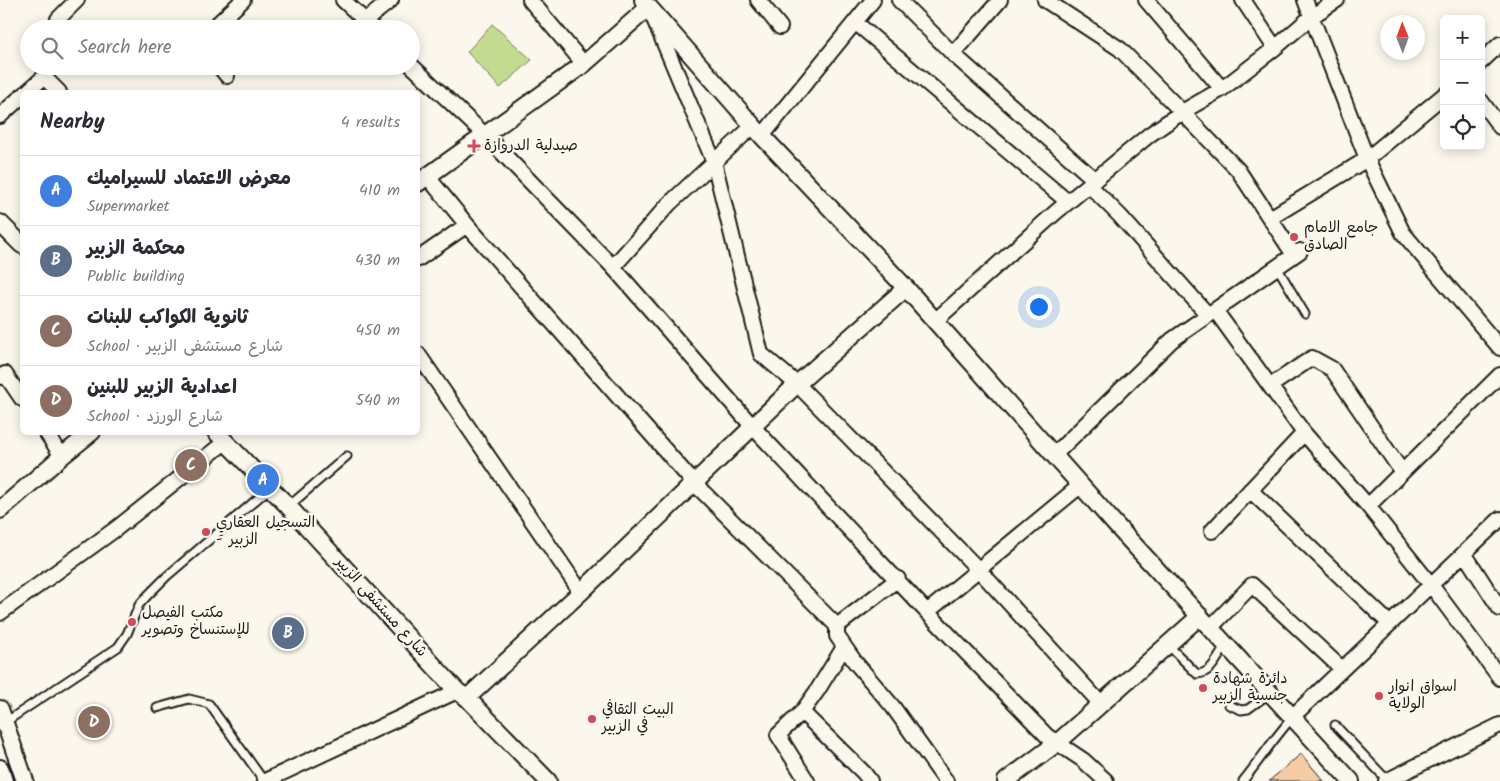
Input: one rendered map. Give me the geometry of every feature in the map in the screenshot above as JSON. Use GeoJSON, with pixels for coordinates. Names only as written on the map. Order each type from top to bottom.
{"type":"FeatureCollection","features":[{"type":"Feature","properties":{"kind":"street"},"geometry":{"type":"LineString","coordinates":[[58,19],[77,0]]}},
{"type":"Feature","properties":{"kind":"street"},"geometry":{"type":"LineString","coordinates":[[222,20],[243,0]]}},
{"type":"Feature","properties":{"kind":"street"},"geometry":{"type":"LineString","coordinates":[[344,0],[364,20]]}},
{"type":"Feature","properties":{"kind":"street"},"geometry":{"type":"LineString","coordinates":[[375,20],[391,0]]}},
{"type":"Feature","properties":{"kind":"street"},"geometry":{"type":"LineString","coordinates":[[530,0],[584,64]]}},
{"type":"Feature","properties":{"kind":"street"},"geometry":{"type":"LineString","coordinates":[[758,0],[780,27]]}},
{"type":"Feature","properties":{"kind":"street"},"geometry":{"type":"LineString","coordinates":[[613,267],[669,204],[714,162],[757,131],[873,0]]}},
{"type":"Feature","properties":{"kind":"street"},"geometry":{"type":"LineString","coordinates":[[899,0],[953,54],[1092,182],[1120,216],[1212,313],[1304,432],[1368,506],[1431,584],[1500,678]]}},
{"type":"Feature","properties":{"kind":"street"},"geometry":{"type":"LineString","coordinates":[[953,54],[1000,0]]}},
{"type":"Feature","properties":{"kind":"street"},"geometry":{"type":"LineString","coordinates":[[1045,0],[1120,49],[1238,170],[1270,218],[1297,253],[1172,340],[1054,455]]}},
{"type":"Feature","properties":{"kind":"street"},"geometry":{"type":"LineString","coordinates":[[1146,0],[1222,89]]}},
{"type":"Feature","properties":{"kind":"street"},"geometry":{"type":"LineString","coordinates":[[1243,0],[1275,48]]}},
{"type":"Feature","properties":{"kind":"street"},"geometry":{"type":"LineString","coordinates":[[1306,0],[1367,159],[1403,233],[1500,348]]}},
{"type":"Feature","properties":{"kind":"street"},"geometry":{"type":"LineString","coordinates":[[935,321],[1068,202],[1149,135],[1182,112],[1222,89],[1311,17],[1338,0]]}},
{"type":"Feature","properties":{"kind":"street"},"geometry":{"type":"LineString","coordinates":[[648,2],[584,64],[422,180],[467,225],[694,483],[837,626]]}},
{"type":"Feature","properties":{"kind":"street"},"geometry":{"type":"LineString","coordinates":[[648,2],[757,131],[906,288],[1080,485],[1351,781]]}},
{"type":"Feature","properties":{"kind":"street"},"geometry":{"type":"LineString","coordinates":[[648,2],[714,162],[761,354],[797,384],[979,570],[1101,704]]}},
{"type":"Feature","properties":{"kind":"street"},"geometry":{"type":"LineString","coordinates":[[855,22],[1068,202]]}},
{"type":"Feature","properties":{"kind":"street"},"geometry":{"type":"LineString","coordinates":[[1483,60],[1500,44]]}},
{"type":"Feature","properties":{"kind":"street"},"geometry":{"type":"LineString","coordinates":[[420,74],[485,135],[613,267],[753,427],[1047,736],[1083,760],[1106,781]]}},
{"type":"Feature","properties":{"kind":"street"},"geometry":{"type":"LineString","coordinates":[[29,90],[44,77],[57,90]]}},
{"type":"Feature","properties":{"kind":"street"},"geometry":{"type":"LineString","coordinates":[[0,116],[20,98]]}},
{"type":"Feature","properties":{"kind":"street"},"geometry":{"type":"LineString","coordinates":[[1270,218],[1367,159],[1440,98]]}},
{"type":"Feature","properties":{"kind":"street"},"geometry":{"type":"LineString","coordinates":[[1484,105],[1500,127]]}},
{"type":"Feature","properties":{"kind":"street"},"geometry":{"type":"LineString","coordinates":[[0,223],[20,243]]}},
{"type":"Feature","properties":{"kind":"street"},"geometry":{"type":"LineString","coordinates":[[420,258],[467,225]]}},
{"type":"Feature","properties":{"kind":"street"},"geometry":{"type":"LineString","coordinates":[[264,781],[462,695],[580,592],[797,384],[906,288]]}},
{"type":"Feature","properties":{"kind":"street"},"geometry":{"type":"LineString","coordinates":[[420,357],[580,592]]}},
{"type":"Feature","properties":{"kind":"street"},"geometry":{"type":"LineString","coordinates":[[1270,386],[1312,358],[1332,369],[1402,472]]}},
{"type":"Feature","properties":{"kind":"street"},"geometry":{"type":"LineString","coordinates":[[0,377],[5,374],[20,396]]}},
{"type":"Feature","properties":{"kind":"street"},"geometry":{"type":"LineString","coordinates":[[1368,506],[1500,375]]}},
{"type":"Feature","properties":{"kind":"street"},"geometry":{"type":"LineString","coordinates":[[1212,531],[1304,432]]}},
{"type":"Feature","properties":{"kind":"street"},"geometry":{"type":"LineString","coordinates":[[48,435],[62,456]]}},
{"type":"Feature","properties":{"kind":"street"},"geometry":{"type":"LineString","coordinates":[[0,510],[88,435]]}},
{"type":"Feature","properties":{"kind":"street"},"geometry":{"type":"LineString","coordinates":[[0,613],[117,528],[220,437]]}},
{"type":"Feature","properties":{"kind":"street","name":"شارع مستشفى الزبير"},"geometry":{"type":"LineString","coordinates":[[220,437],[288,506],[462,695],[546,780]]}},
{"type":"Feature","properties":{"kind":"street"},"geometry":{"type":"LineString","coordinates":[[927,612],[1080,485]]}},
{"type":"Feature","properties":{"kind":"street"},"geometry":{"type":"LineString","coordinates":[[1250,490],[1390,624]]}},
{"type":"Feature","properties":{"kind":"street"},"geometry":{"type":"LineString","coordinates":[[1292,717],[1500,519]]}},
{"type":"Feature","properties":{"kind":"street"},"geometry":{"type":"LineString","coordinates":[[1464,553],[1500,609]]}},
{"type":"Feature","properties":{"kind":"street"},"geometry":{"type":"LineString","coordinates":[[898,579],[837,626],[836,636],[893,707],[946,781]]}},
{"type":"Feature","properties":{"kind":"street"},"geometry":{"type":"LineString","coordinates":[[1006,781],[1058,742],[1167,645],[1205,622],[1252,585],[1342,669]]}},
{"type":"Feature","properties":{"kind":"street"},"geometry":{"type":"LineString","coordinates":[[807,781],[778,735],[802,712],[818,691],[844,646]]}},
{"type":"Feature","properties":{"kind":"street"},"geometry":{"type":"LineString","coordinates":[[802,712],[870,781]]}},
{"type":"Feature","properties":{"kind":"street"},"geometry":{"type":"LineString","coordinates":[[2,716],[25,781]]}},
{"type":"Feature","properties":{"kind":"street"},"geometry":{"type":"LineString","coordinates":[[1387,781],[1500,725]]}},
{"type":"Feature","properties":{"kind":"street"},"geometry":{"type":"LineString","coordinates":[[0,768],[4,781]]}},
{"type":"Feature","properties":{"kind":"lane"},"geometry":{"type":"LineString","coordinates":[[1277,267],[1306,314]]}},
{"type":"Feature","properties":{"kind":"lane"},"geometry":{"type":"LineString","coordinates":[[288,506],[347,456]]}},
{"type":"Feature","properties":{"kind":"lane"},"geometry":{"type":"LineString","coordinates":[[2,716],[118,647],[127,634],[139,605],[167,576],[270,488]]}},
{"type":"Feature","properties":{"kind":"lane"},"geometry":{"type":"LineString","coordinates":[[1167,645],[1197,674],[1209,671],[1226,645]]}},
{"type":"Feature","properties":{"kind":"lane"},"geometry":{"type":"LineString","coordinates":[[1229,705],[1241,710],[1248,709],[1270,693]]}},
{"type":"Feature","properties":{"kind":"lane"},"geometry":{"type":"LineString","coordinates":[[157,708],[189,699],[209,704],[264,781]]}},
{"type":"Feature","properties":{"kind":"lane"},"geometry":{"type":"LineString","coordinates":[[1243,781],[1292,717]]}},
{"type":"Feature","properties":{"kind":"lane"},"geometry":{"type":"LineString","coordinates":[[1336,725],[1387,781]]}},
{"type":"Feature","properties":{"kind":"green space"},"geometry":{"type":"Polygon","coordinates":[[[492,24],[532,60],[500,88],[467,52],[492,24]]]}},
{"type":"Feature","properties":{"kind":"building"},"geometry":{"type":"Polygon","coordinates":[[[1301,754],[1324,781],[1269,781],[1301,754]]]}},
{"type":"Feature","properties":{"kind":"place","name":"صيدلية الدروازة"},"geometry":{"type":"Point","coordinates":[474,146]}},
{"type":"Feature","properties":{"kind":"place","name":"جامع الامام الصادق"},"geometry":{"type":"Point","coordinates":[1294,237]}},
{"type":"Feature","properties":{"kind":"place","name":"ثانوية الكواكب للبنات"},"geometry":{"type":"Point","coordinates":[191,465]}},
{"type":"Feature","properties":{"kind":"place","name":"معرض الاعتماد للسيراميك"},"geometry":{"type":"Point","coordinates":[263,480]}},
{"type":"Feature","properties":{"kind":"place","name":"التسجيل العقاري - الزبير"},"geometry":{"type":"Point","coordinates":[206,532]}},
{"type":"Feature","properties":{"kind":"place","name":"مكتب الفيصل للإستنساخ وتصوير"},"geometry":{"type":"Point","coordinates":[132,622]}},
{"type":"Feature","properties":{"kind":"place","name":"محكمة الزبير"},"geometry":{"type":"Point","coordinates":[288,633]}},
{"type":"Feature","properties":{"kind":"place","name":"دائرة شهادة جنسية الزبير"},"geometry":{"type":"Point","coordinates":[1203,688]}},
{"type":"Feature","properties":{"kind":"place","name":"اسواق انوار الولاية"},"geometry":{"type":"Point","coordinates":[1379,696]}},
{"type":"Feature","properties":{"kind":"place","name":"البيت الثقافي في الزبير"},"geometry":{"type":"Point","coordinates":[592,719]}},
{"type":"Feature","properties":{"kind":"place","name":"اعدادية الزبير للبنين"},"geometry":{"type":"Point","coordinates":[94,722]}}]}
